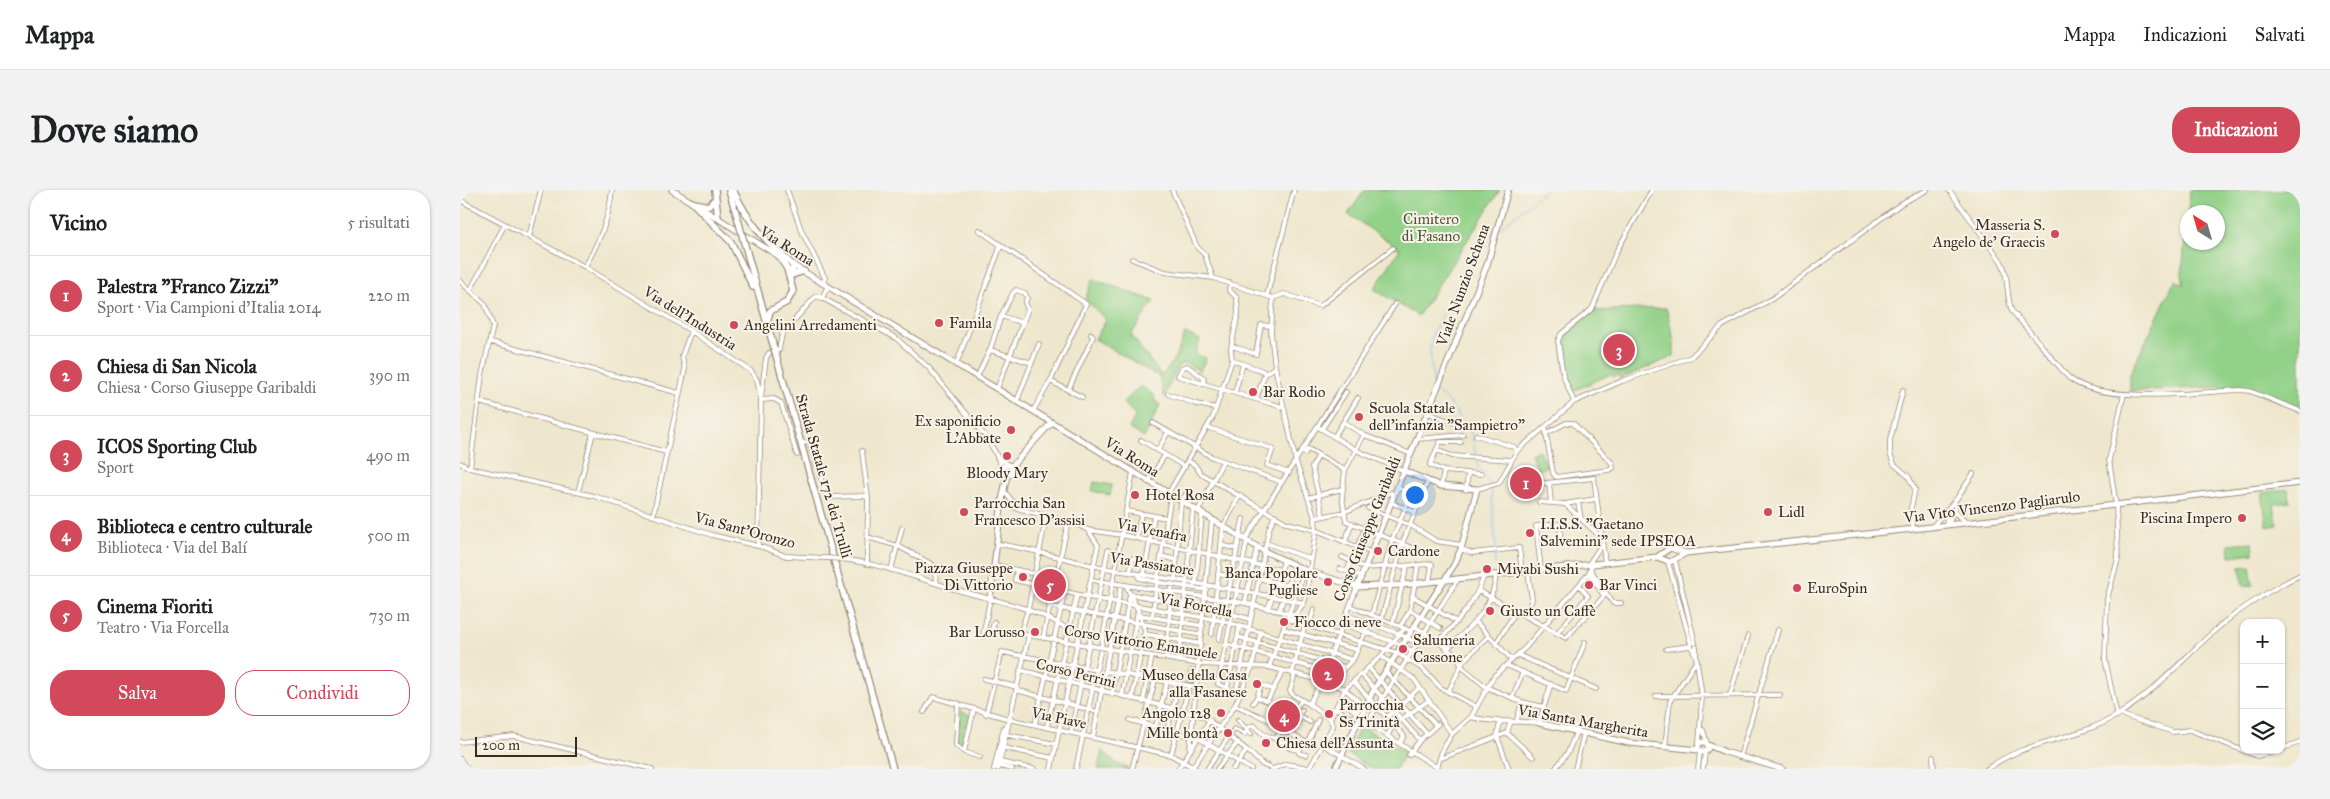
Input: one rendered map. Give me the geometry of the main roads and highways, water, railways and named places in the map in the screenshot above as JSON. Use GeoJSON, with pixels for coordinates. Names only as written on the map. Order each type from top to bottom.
{"type":"FeatureCollection","features":[{"type":"Feature","properties":{"kind":"main road"},"geometry":{"type":"LineString","coordinates":[[715,190],[718,218]]}},
{"type":"Feature","properties":{"kind":"main road","name":"Strada Statale 172 dei Trulli"},"geometry":{"type":"LineString","coordinates":[[729,190],[893,769]]}},
{"type":"Feature","properties":{"kind":"main road"},"geometry":{"type":"LineString","coordinates":[[733,190],[753,226],[794,265],[791,297],[787,302],[774,308],[768,316],[767,326]]}},
{"type":"Feature","properties":{"kind":"main road"},"geometry":{"type":"LineString","coordinates":[[715,199],[709,206],[692,202],[731,242],[763,311]]}},
{"type":"Feature","properties":{"kind":"main road"},"geometry":{"type":"LineString","coordinates":[[779,256],[792,277]]}},
{"type":"Feature","properties":{"kind":"main road"},"geometry":{"type":"LineString","coordinates":[[792,277],[804,271]]}},
{"type":"Feature","properties":{"kind":"main road"},"geometry":{"type":"LineString","coordinates":[[757,290],[764,303],[774,308]]}},
{"type":"Feature","properties":{"kind":"waterway"},"geometry":{"type":"LineString","coordinates":[[1501,227],[1546,190]]}},
{"type":"Feature","properties":{"kind":"waterway"},"geometry":{"type":"LineString","coordinates":[[1434,390],[1430,350],[1433,333],[1478,247],[1494,232]]}},
{"type":"Feature","properties":{"kind":"waterway"},"geometry":{"type":"LineString","coordinates":[[1437,392],[1448,401],[1472,435],[1476,455]]}},
{"type":"Feature","properties":{"kind":"waterway"},"geometry":{"type":"LineString","coordinates":[[1477,460],[1478,468],[1490,483]]}},
{"type":"Feature","properties":{"kind":"waterway"},"geometry":{"type":"LineString","coordinates":[[1491,487],[1496,548]]}},
{"type":"Feature","properties":{"kind":"waterway"},"geometry":{"type":"LineString","coordinates":[[1495,553],[1495,564]]}},
{"type":"Feature","properties":{"kind":"tunnel"},"geometry":{"type":"LineString","coordinates":[[1440,628],[1445,631]]}},
{"type":"Feature","properties":{"kind":"tunnel"},"geometry":{"type":"LineString","coordinates":[[1261,761],[1272,766]]}},
{"type":"Feature","properties":{"kind":"place","name":"Masseria S. Angelo de' Graecis"},"geometry":{"type":"Point","coordinates":[2055,234]}},
{"type":"Feature","properties":{"kind":"place","name":"Famila"},"geometry":{"type":"Point","coordinates":[939,323]}},
{"type":"Feature","properties":{"kind":"place","name":"Angelini Arredamenti"},"geometry":{"type":"Point","coordinates":[734,325]}},
{"type":"Feature","properties":{"kind":"place","name":"ICOS Sporting Club"},"geometry":{"type":"Point","coordinates":[1619,350]}},
{"type":"Feature","properties":{"kind":"place","name":"Bar Rodio"},"geometry":{"type":"Point","coordinates":[1253,392]}},
{"type":"Feature","properties":{"kind":"place","name":"Scuola Statale dell'infanzia \"Sampietro\""},"geometry":{"type":"Point","coordinates":[1359,417]}},
{"type":"Feature","properties":{"kind":"place","name":"Ex saponificio L'Abbate"},"geometry":{"type":"Point","coordinates":[1011,430]}},
{"type":"Feature","properties":{"kind":"place","name":"Bloody Mary"},"geometry":{"type":"Point","coordinates":[1007,456]}},
{"type":"Feature","properties":{"kind":"place","name":"Palestra \"Franco Zizzi\""},"geometry":{"type":"Point","coordinates":[1526,483]}},
{"type":"Feature","properties":{"kind":"place","name":"Hotel Rosa"},"geometry":{"type":"Point","coordinates":[1135,495]}},
{"type":"Feature","properties":{"kind":"place","name":"Parrocchia San Francesco D'assisi"},"geometry":{"type":"Point","coordinates":[964,512]}},
{"type":"Feature","properties":{"kind":"place","name":"Lidl"},"geometry":{"type":"Point","coordinates":[1768,512]}},
{"type":"Feature","properties":{"kind":"place","name":"Piscina Impero"},"geometry":{"type":"Point","coordinates":[2242,518]}},
{"type":"Feature","properties":{"kind":"place","name":"I.I.S.S. \"Gaetano Salvemini\" sede IPSEOA"},"geometry":{"type":"Point","coordinates":[1530,533]}},
{"type":"Feature","properties":{"kind":"place","name":"Cardone"},"geometry":{"type":"Point","coordinates":[1378,551]}},
{"type":"Feature","properties":{"kind":"place","name":"Miyabi Sushi"},"geometry":{"type":"Point","coordinates":[1487,569]}},
{"type":"Feature","properties":{"kind":"place","name":"Piazza Giuseppe Di Vittorio"},"geometry":{"type":"Point","coordinates":[1023,577]}},
{"type":"Feature","properties":{"kind":"place","name":"Banca Popolare Pugliese"},"geometry":{"type":"Point","coordinates":[1328,582]}},
{"type":"Feature","properties":{"kind":"place","name":"Cinema Fioriti"},"geometry":{"type":"Point","coordinates":[1050,585]}},
{"type":"Feature","properties":{"kind":"place","name":"Bar Vinci"},"geometry":{"type":"Point","coordinates":[1589,585]}},
{"type":"Feature","properties":{"kind":"place","name":"EuroSpin"},"geometry":{"type":"Point","coordinates":[1797,588]}},
{"type":"Feature","properties":{"kind":"place","name":"Giusto un Caffè"},"geometry":{"type":"Point","coordinates":[1490,611]}},
{"type":"Feature","properties":{"kind":"place","name":"Fiocco di neve"},"geometry":{"type":"Point","coordinates":[1284,622]}},
{"type":"Feature","properties":{"kind":"place","name":"Bar Lorusso"},"geometry":{"type":"Point","coordinates":[1035,632]}},
{"type":"Feature","properties":{"kind":"place","name":"Salumeria Cassone"},"geometry":{"type":"Point","coordinates":[1403,649]}},
{"type":"Feature","properties":{"kind":"place","name":"Chiesa di San Nicola"},"geometry":{"type":"Point","coordinates":[1328,674]}},
{"type":"Feature","properties":{"kind":"place","name":"Museo della Casa alla Fasanese"},"geometry":{"type":"Point","coordinates":[1257,684]}},
{"type":"Feature","properties":{"kind":"place","name":"Angolo 128"},"geometry":{"type":"Point","coordinates":[1221,713]}},
{"type":"Feature","properties":{"kind":"place","name":"Parrocchia Ss Trinità"},"geometry":{"type":"Point","coordinates":[1329,714]}},
{"type":"Feature","properties":{"kind":"place","name":"Biblioteca e centro culturale"},"geometry":{"type":"Point","coordinates":[1284,716]}},
{"type":"Feature","properties":{"kind":"place","name":"Mille bontà"},"geometry":{"type":"Point","coordinates":[1228,733]}},
{"type":"Feature","properties":{"kind":"place","name":"Chiesa dell’Assunta"},"geometry":{"type":"Point","coordinates":[1266,743]}},
{"type":"Feature","properties":{"kind":"park label","name":"Cimitero di Fasano"},"geometry":{"type":"Point","coordinates":[1431,228]}}]}
